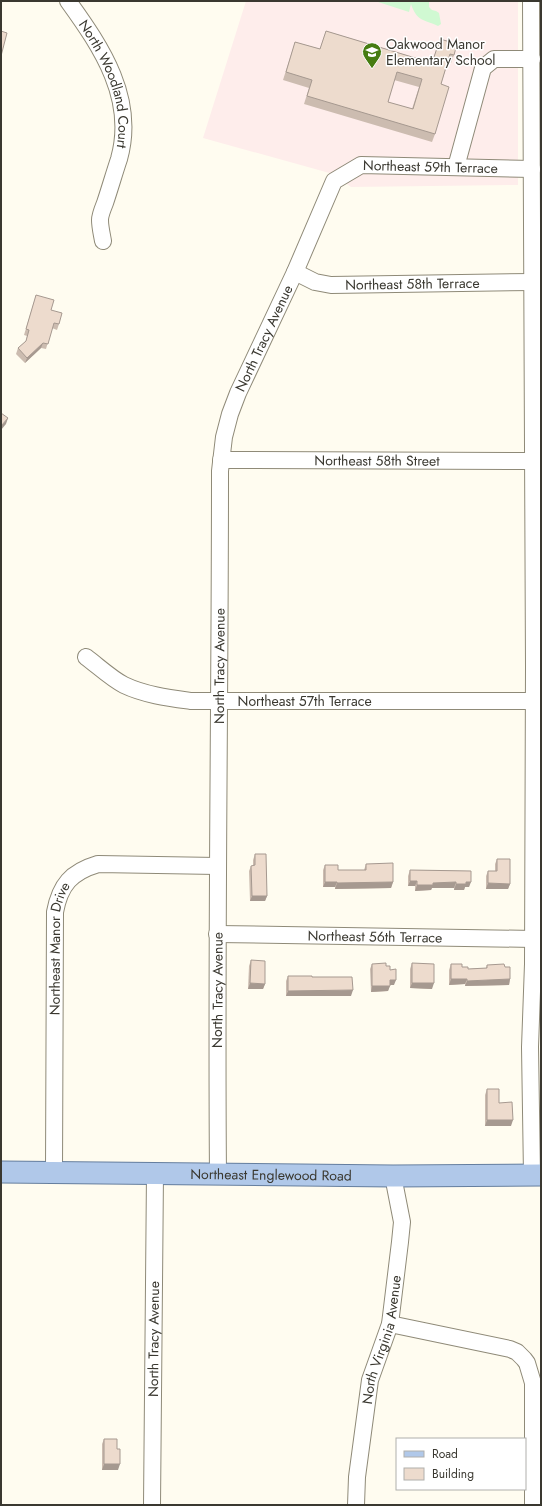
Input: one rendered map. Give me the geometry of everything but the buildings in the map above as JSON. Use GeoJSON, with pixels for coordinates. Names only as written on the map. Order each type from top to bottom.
{"type":"FeatureCollection","features":[{"type":"Feature","properties":{"kind":"main road","name":"Northeast Englewood Road"},"geometry":{"type":"LineString","coordinates":[[1,1172],[393,1176],[536,1175]]}},
{"type":"Feature","properties":{"kind":"street","name":"North Woodland Court"},"geometry":{"type":"LineString","coordinates":[[68,1],[108,63],[121,98],[123,114],[121,150],[100,219],[103,241]]}},
{"type":"Feature","properties":{"kind":"street"},"geometry":{"type":"LineString","coordinates":[[531,1],[533,282],[537,442],[533,461],[537,667],[534,701],[537,762],[537,825],[533,939],[537,964],[530,1047],[536,1175]]}},
{"type":"Feature","properties":{"kind":"street"},"geometry":{"type":"LineString","coordinates":[[456,167],[483,68],[494,58],[532,59]]}},
{"type":"Feature","properties":{"kind":"street","name":"Northeast 59th Terrace"},"geometry":{"type":"LineString","coordinates":[[334,181],[361,165],[532,169]]}},
{"type":"Feature","properties":{"kind":"street","name":"North Tracy Avenue"},"geometry":{"type":"LineString","coordinates":[[218,1174],[217,866],[220,702],[221,460],[224,437],[230,414],[238,393],[295,272],[334,181]]}},
{"type":"Feature","properties":{"kind":"street","name":"Northeast 58th Terrace"},"geometry":{"type":"LineString","coordinates":[[295,272],[315,282],[331,285],[533,282]]}},
{"type":"Feature","properties":{"kind":"street","name":"Northeast 58th Street"},"geometry":{"type":"LineString","coordinates":[[221,460],[533,461]]}},
{"type":"Feature","properties":{"kind":"street","name":"Northeast 57th Terrace"},"geometry":{"type":"LineString","coordinates":[[86,657],[123,685],[145,693],[191,701],[534,701]]}},
{"type":"Feature","properties":{"kind":"street","name":"Northeast Manor Drive"},"geometry":{"type":"LineString","coordinates":[[54,1172],[55,912],[58,898],[64,886],[73,876],[85,868],[98,864],[217,866]]}},
{"type":"Feature","properties":{"kind":"street","name":"Northeast 56th Terrace"},"geometry":{"type":"LineString","coordinates":[[217,934],[533,939]]}},
{"type":"Feature","properties":{"kind":"street","name":"North Tracy Avenue"},"geometry":{"type":"LineString","coordinates":[[152,1505],[155,1173]]}},
{"type":"Feature","properties":{"kind":"street","name":"North Virginia Avenue"},"geometry":{"type":"LineString","coordinates":[[356,1505],[356,1477],[370,1380],[390,1324],[402,1222],[393,1176]]}},
{"type":"Feature","properties":{"kind":"street"},"geometry":{"type":"LineString","coordinates":[[390,1324],[510,1349],[517,1352],[524,1358],[533,1383],[533,1505]]}},
{"type":"Feature","properties":{"kind":"shaded area","name":"Oakwood Manor Elementary School"},"geometry":{"type":"Polygon","coordinates":[[[246,1],[518,1],[518,185],[351,187],[333,174],[203,138],[246,1]]]}},
{"type":"Feature","properties":{"kind":"green space"},"geometry":{"type":"Polygon","coordinates":[[[375,1],[429,1],[429,7],[439,13],[441,24],[438,26],[418,17],[411,4],[409,12],[375,1]]]}},
{"type":"Feature","properties":{"kind":"place","name":"Oakwood Manor Elementary School"},"geometry":{"type":"Point","coordinates":[372,69]}}]}
